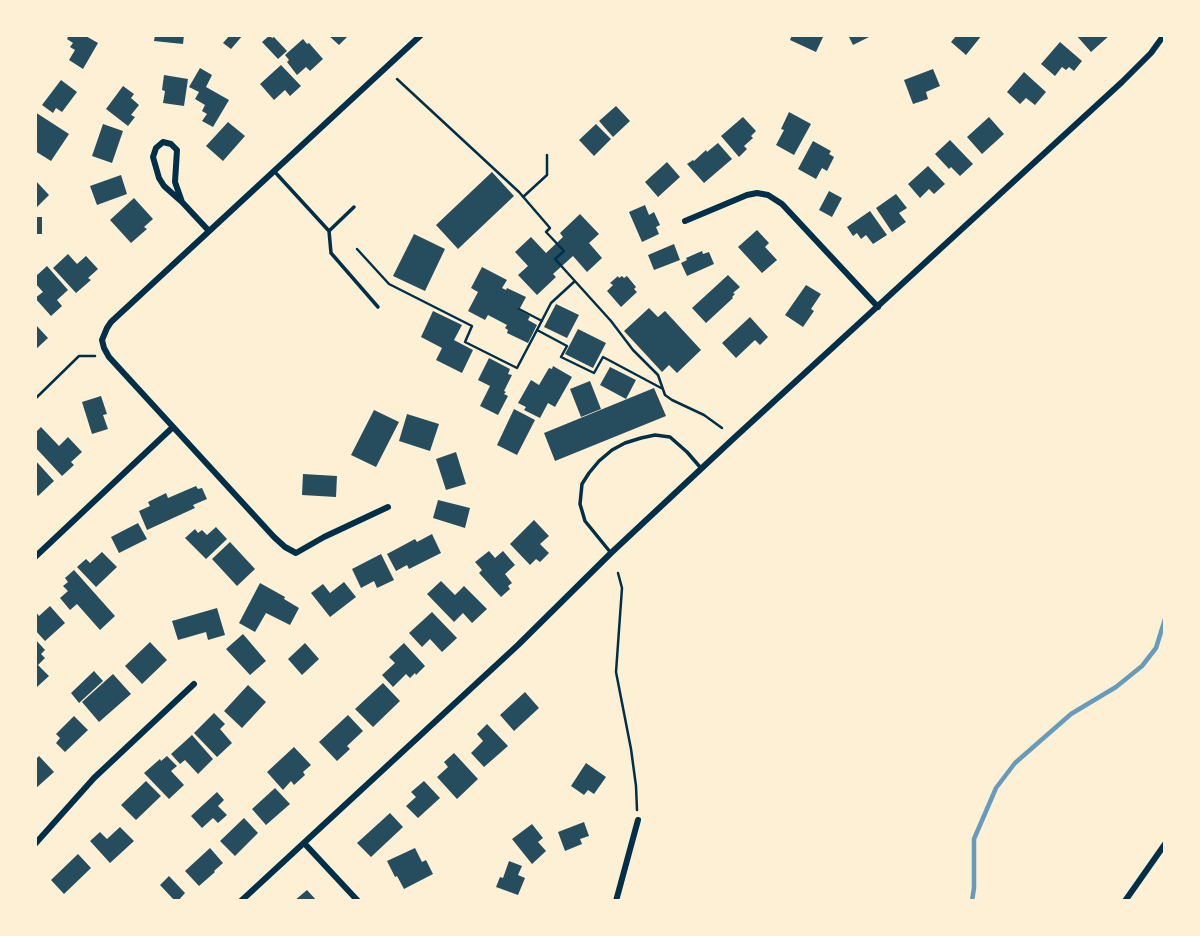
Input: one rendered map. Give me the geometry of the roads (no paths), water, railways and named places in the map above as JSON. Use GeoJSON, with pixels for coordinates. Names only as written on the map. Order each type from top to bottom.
{"type":"FeatureCollection","features":[{"type":"Feature","properties":{"kind":"street"},"geometry":{"type":"LineString","coordinates":[[388,507],[296,553],[285,547],[108,357],[102,340],[111,322],[421,35]]}},
{"type":"Feature","properties":{"kind":"street"},"geometry":{"type":"LineString","coordinates":[[241,901],[519,645],[611,553],[1137,69],[1164,35]]}},
{"type":"Feature","properties":{"kind":"street"},"geometry":{"type":"LineString","coordinates":[[182,202],[176,182],[177,150],[171,144],[163,142],[154,152],[156,172],[164,186],[209,231]]}},
{"type":"Feature","properties":{"kind":"street"},"geometry":{"type":"LineString","coordinates":[[685,221],[747,195],[768,195],[782,204],[878,307]]}},
{"type":"Feature","properties":{"kind":"street"},"geometry":{"type":"LineString","coordinates":[[35,556],[173,428]]}},
{"type":"Feature","properties":{"kind":"street"},"geometry":{"type":"LineString","coordinates":[[35,844],[94,778],[194,684]]}},
{"type":"Feature","properties":{"kind":"street"},"geometry":{"type":"LineString","coordinates":[[616,901],[638,820]]}},
{"type":"Feature","properties":{"kind":"street"},"geometry":{"type":"LineString","coordinates":[[304,843],[358,901]]}},
{"type":"Feature","properties":{"kind":"street"},"geometry":{"type":"LineString","coordinates":[[1125,901],[1165,844]]}},
{"type":"Feature","properties":{"kind":"lane"},"geometry":{"type":"LineString","coordinates":[[274,171],[329,231],[331,253],[378,307]]}},
{"type":"Feature","properties":{"kind":"lane"},"geometry":{"type":"LineString","coordinates":[[329,231],[354,207]]}},
{"type":"Feature","properties":{"kind":"lane"},"geometry":{"type":"LineString","coordinates":[[611,553],[584,521],[580,505],[582,484],[599,461],[625,443],[655,435],[670,437],[702,469]]}},
{"type":"Feature","properties":{"kind":"waterway"},"geometry":{"type":"LineString","coordinates":[[972,901],[974,839],[996,788],[1015,763],[1071,714],[1116,687],[1142,666],[1156,648],[1165,619]]}}]}
